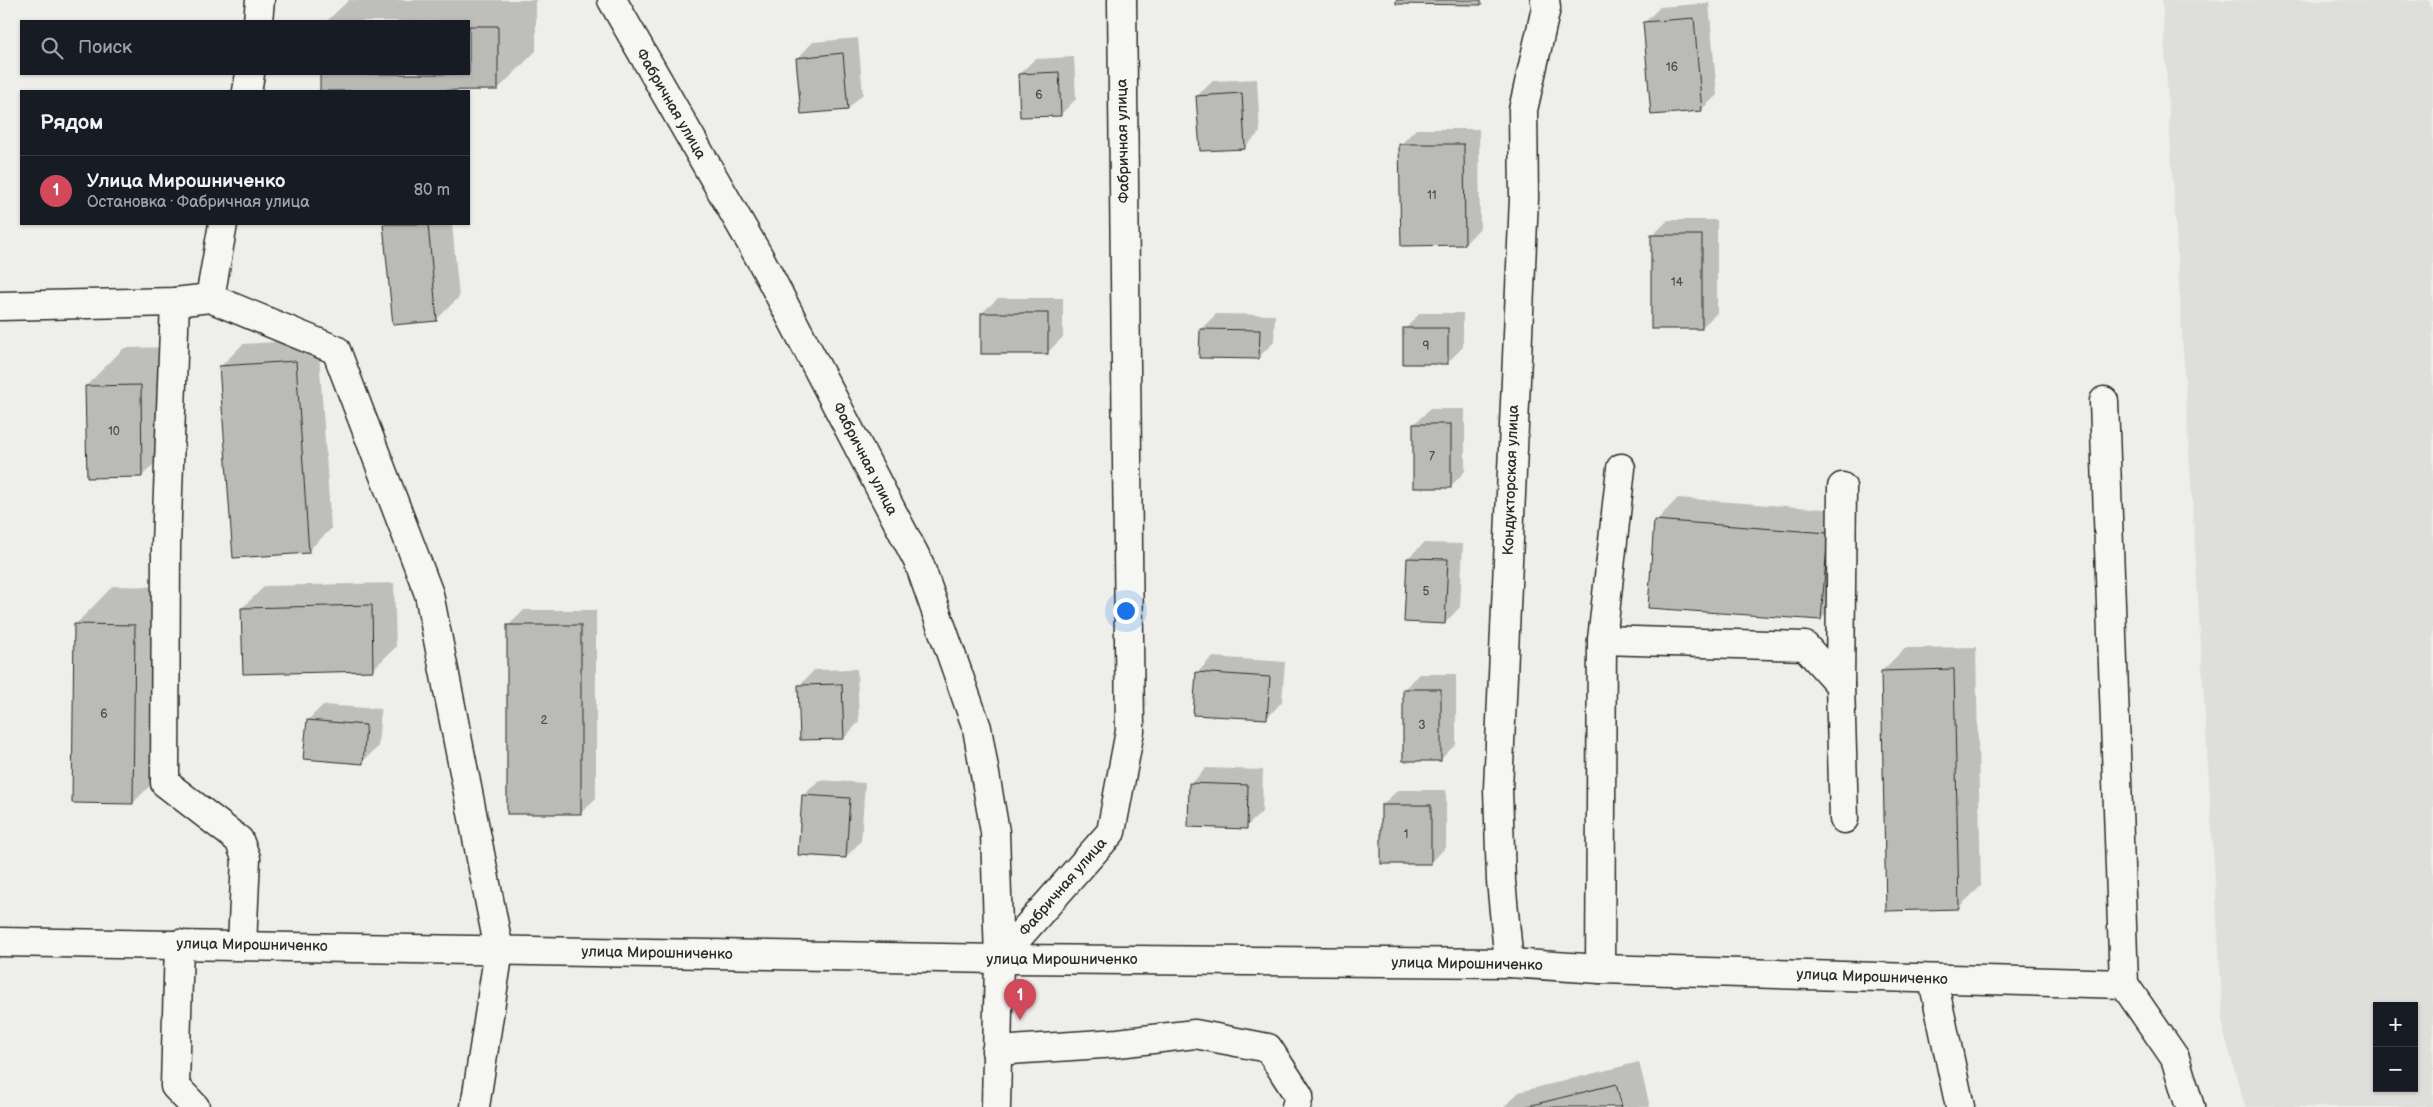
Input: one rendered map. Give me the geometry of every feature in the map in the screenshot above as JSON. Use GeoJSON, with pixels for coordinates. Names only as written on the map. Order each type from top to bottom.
{"type":"FeatureCollection","features":[{"type":"Feature","properties":{"kind":"street"},"geometry":{"type":"LineString","coordinates":[[258,20],[260,0]]}},
{"type":"Feature","properties":{"kind":"street","name":"Фабричная улица"},"geometry":{"type":"LineString","coordinates":[[612,0],[762,262],[918,563],[977,728],[995,832],[999,959],[996,1107]]}},
{"type":"Feature","properties":{"kind":"street","name":"Фабричная улица"},"geometry":{"type":"LineString","coordinates":[[999,959],[1111,832],[1130,731],[1122,0]]}},
{"type":"Feature","properties":{"kind":"street","name":"Кондукторская улица"},"geometry":{"type":"LineString","coordinates":[[1509,963],[1501,881],[1498,789],[1524,198],[1523,110],[1546,8],[1545,0]]}},
{"type":"Feature","properties":{"kind":"street"},"geometry":{"type":"LineString","coordinates":[[247,90],[250,75]]}},
{"type":"Feature","properties":{"kind":"street"},"geometry":{"type":"LineString","coordinates":[[210,298],[223,225]]}},
{"type":"Feature","properties":{"kind":"street"},"geometry":{"type":"LineString","coordinates":[[0,306],[175,302],[210,298],[336,350],[429,594],[499,950],[475,1107]]}},
{"type":"Feature","properties":{"kind":"street"},"geometry":{"type":"LineString","coordinates":[[175,302],[166,545],[165,783],[239,840],[246,858],[242,945]]}},
{"type":"Feature","properties":{"kind":"street"},"geometry":{"type":"LineString","coordinates":[[2104,401],[2124,984],[2175,1058],[2190,1107]]}},
{"type":"Feature","properties":{"kind":"street"},"geometry":{"type":"LineString","coordinates":[[1600,969],[1602,640],[1621,468]]}},
{"type":"Feature","properties":{"kind":"street"},"geometry":{"type":"LineString","coordinates":[[1842,487],[1840,685],[1844,819]]}},
{"type":"Feature","properties":{"kind":"street"},"geometry":{"type":"LineString","coordinates":[[1602,640],[1805,646],[1840,685]]}},
{"type":"Feature","properties":{"kind":"street","name":"улица Мирошниченко"},"geometry":{"type":"LineString","coordinates":[[0,942],[999,959],[1509,963],[1600,969],[2124,984]]}},
{"type":"Feature","properties":{"kind":"street"},"geometry":{"type":"LineString","coordinates":[[180,944],[175,1086],[195,1107]]}},
{"type":"Feature","properties":{"kind":"street"},"geometry":{"type":"LineString","coordinates":[[1933,980],[1960,1107]]}},
{"type":"Feature","properties":{"kind":"street"},"geometry":{"type":"LineString","coordinates":[[996,1051],[1118,1043],[1195,1034],[1268,1048],[1299,1096],[1296,1107]]}},
{"type":"Feature","properties":{"kind":"shaded area"},"geometry":{"type":"Polygon","coordinates":[[[2162,0],[2429,0],[2433,15],[2433,1107],[2245,1107],[2224,1033],[2162,0]]]}},
{"type":"Feature","properties":{"kind":"building"},"geometry":{"type":"Polygon","coordinates":[[[1396,0],[1481,0],[1481,5],[1396,4],[1396,0]]]}},
{"type":"Feature","properties":{"kind":"building"},"geometry":{"type":"Polygon","coordinates":[[[1694,18],[1702,111],[1651,115],[1643,22],[1694,18]]]}},
{"type":"Feature","properties":{"kind":"building"},"geometry":{"type":"Polygon","coordinates":[[[470,26],[498,26],[498,90],[320,90],[320,75],[470,75],[470,26]]]}},
{"type":"Feature","properties":{"kind":"building"},"geometry":{"type":"Polygon","coordinates":[[[843,53],[848,110],[801,114],[796,58],[843,53]]]}},
{"type":"Feature","properties":{"kind":"building"},"geometry":{"type":"Polygon","coordinates":[[[1059,72],[1061,116],[1020,117],[1018,74],[1059,72]]]}},
{"type":"Feature","properties":{"kind":"building"},"geometry":{"type":"Polygon","coordinates":[[[1242,93],[1245,149],[1200,151],[1196,96],[1242,93]]]}},
{"type":"Feature","properties":{"kind":"building"},"geometry":{"type":"Polygon","coordinates":[[[1399,144],[1464,144],[1465,245],[1401,246],[1399,144]]]}},
{"type":"Feature","properties":{"kind":"building"},"geometry":{"type":"Polygon","coordinates":[[[383,225],[428,225],[437,321],[393,325],[383,225]]]}},
{"type":"Feature","properties":{"kind":"building"},"geometry":{"type":"Polygon","coordinates":[[[1651,235],[1702,235],[1702,329],[1651,329],[1651,235]]]}},
{"type":"Feature","properties":{"kind":"building"},"geometry":{"type":"Polygon","coordinates":[[[981,313],[1048,313],[1048,354],[981,354],[981,313]]]}},
{"type":"Feature","properties":{"kind":"building"},"geometry":{"type":"Polygon","coordinates":[[[1403,328],[1448,328],[1448,364],[1403,364],[1403,328]]]}},
{"type":"Feature","properties":{"kind":"building"},"geometry":{"type":"Polygon","coordinates":[[[1200,329],[1260,330],[1259,359],[1199,358],[1200,329]]]}},
{"type":"Feature","properties":{"kind":"building"},"geometry":{"type":"Polygon","coordinates":[[[296,361],[309,553],[233,558],[219,366],[296,361]]]}},
{"type":"Feature","properties":{"kind":"building"},"geometry":{"type":"Polygon","coordinates":[[[141,385],[142,477],[87,478],[85,386],[141,385]]]}},
{"type":"Feature","properties":{"kind":"building"},"geometry":{"type":"Polygon","coordinates":[[[1413,424],[1451,424],[1451,488],[1413,488],[1413,424]]]}},
{"type":"Feature","properties":{"kind":"building"},"geometry":{"type":"Polygon","coordinates":[[[1654,520],[1828,533],[1821,620],[1648,608],[1654,520]]]}},
{"type":"Feature","properties":{"kind":"building"},"geometry":{"type":"Polygon","coordinates":[[[1407,558],[1448,559],[1445,624],[1404,622],[1407,558]]]}},
{"type":"Feature","properties":{"kind":"building"},"geometry":{"type":"Polygon","coordinates":[[[372,605],[373,671],[243,674],[241,608],[372,605]]]}},
{"type":"Feature","properties":{"kind":"building"},"geometry":{"type":"Polygon","coordinates":[[[74,624],[135,625],[133,804],[72,803],[74,624]]]}},
{"type":"Feature","properties":{"kind":"building"},"geometry":{"type":"Polygon","coordinates":[[[507,625],[581,625],[581,814],[507,814],[507,625]]]}},
{"type":"Feature","properties":{"kind":"building"},"geometry":{"type":"Polygon","coordinates":[[[1954,669],[1959,909],[1886,911],[1881,671],[1954,669]]]}},
{"type":"Feature","properties":{"kind":"building"},"geometry":{"type":"Polygon","coordinates":[[[1196,672],[1270,677],[1267,719],[1193,715],[1196,672]]]}},
{"type":"Feature","properties":{"kind":"building"},"geometry":{"type":"Polygon","coordinates":[[[842,684],[844,739],[800,740],[798,685],[842,684]]]}},
{"type":"Feature","properties":{"kind":"building"},"geometry":{"type":"Polygon","coordinates":[[[1403,689],[1441,689],[1441,761],[1403,761],[1403,689]]]}},
{"type":"Feature","properties":{"kind":"building"},"geometry":{"type":"Polygon","coordinates":[[[307,720],[366,725],[363,764],[303,759],[307,720]]]}},
{"type":"Feature","properties":{"kind":"building"},"geometry":{"type":"Polygon","coordinates":[[[1189,783],[1248,785],[1247,829],[1188,827],[1189,783]]]}},
{"type":"Feature","properties":{"kind":"building"},"geometry":{"type":"Polygon","coordinates":[[[802,795],[850,798],[846,858],[798,855],[802,795]]]}},
{"type":"Feature","properties":{"kind":"building"},"geometry":{"type":"Polygon","coordinates":[[[1381,805],[1431,805],[1431,864],[1381,864],[1381,805]]]}},
{"type":"Feature","properties":{"kind":"building"},"geometry":{"type":"Polygon","coordinates":[[[1616,1084],[1622,1107],[1524,1107],[1616,1084]]]}},
{"type":"Feature","properties":{"kind":"place","name":"Улица Мирошниченко"},"geometry":{"type":"Point","coordinates":[1020,1020]}}]}
